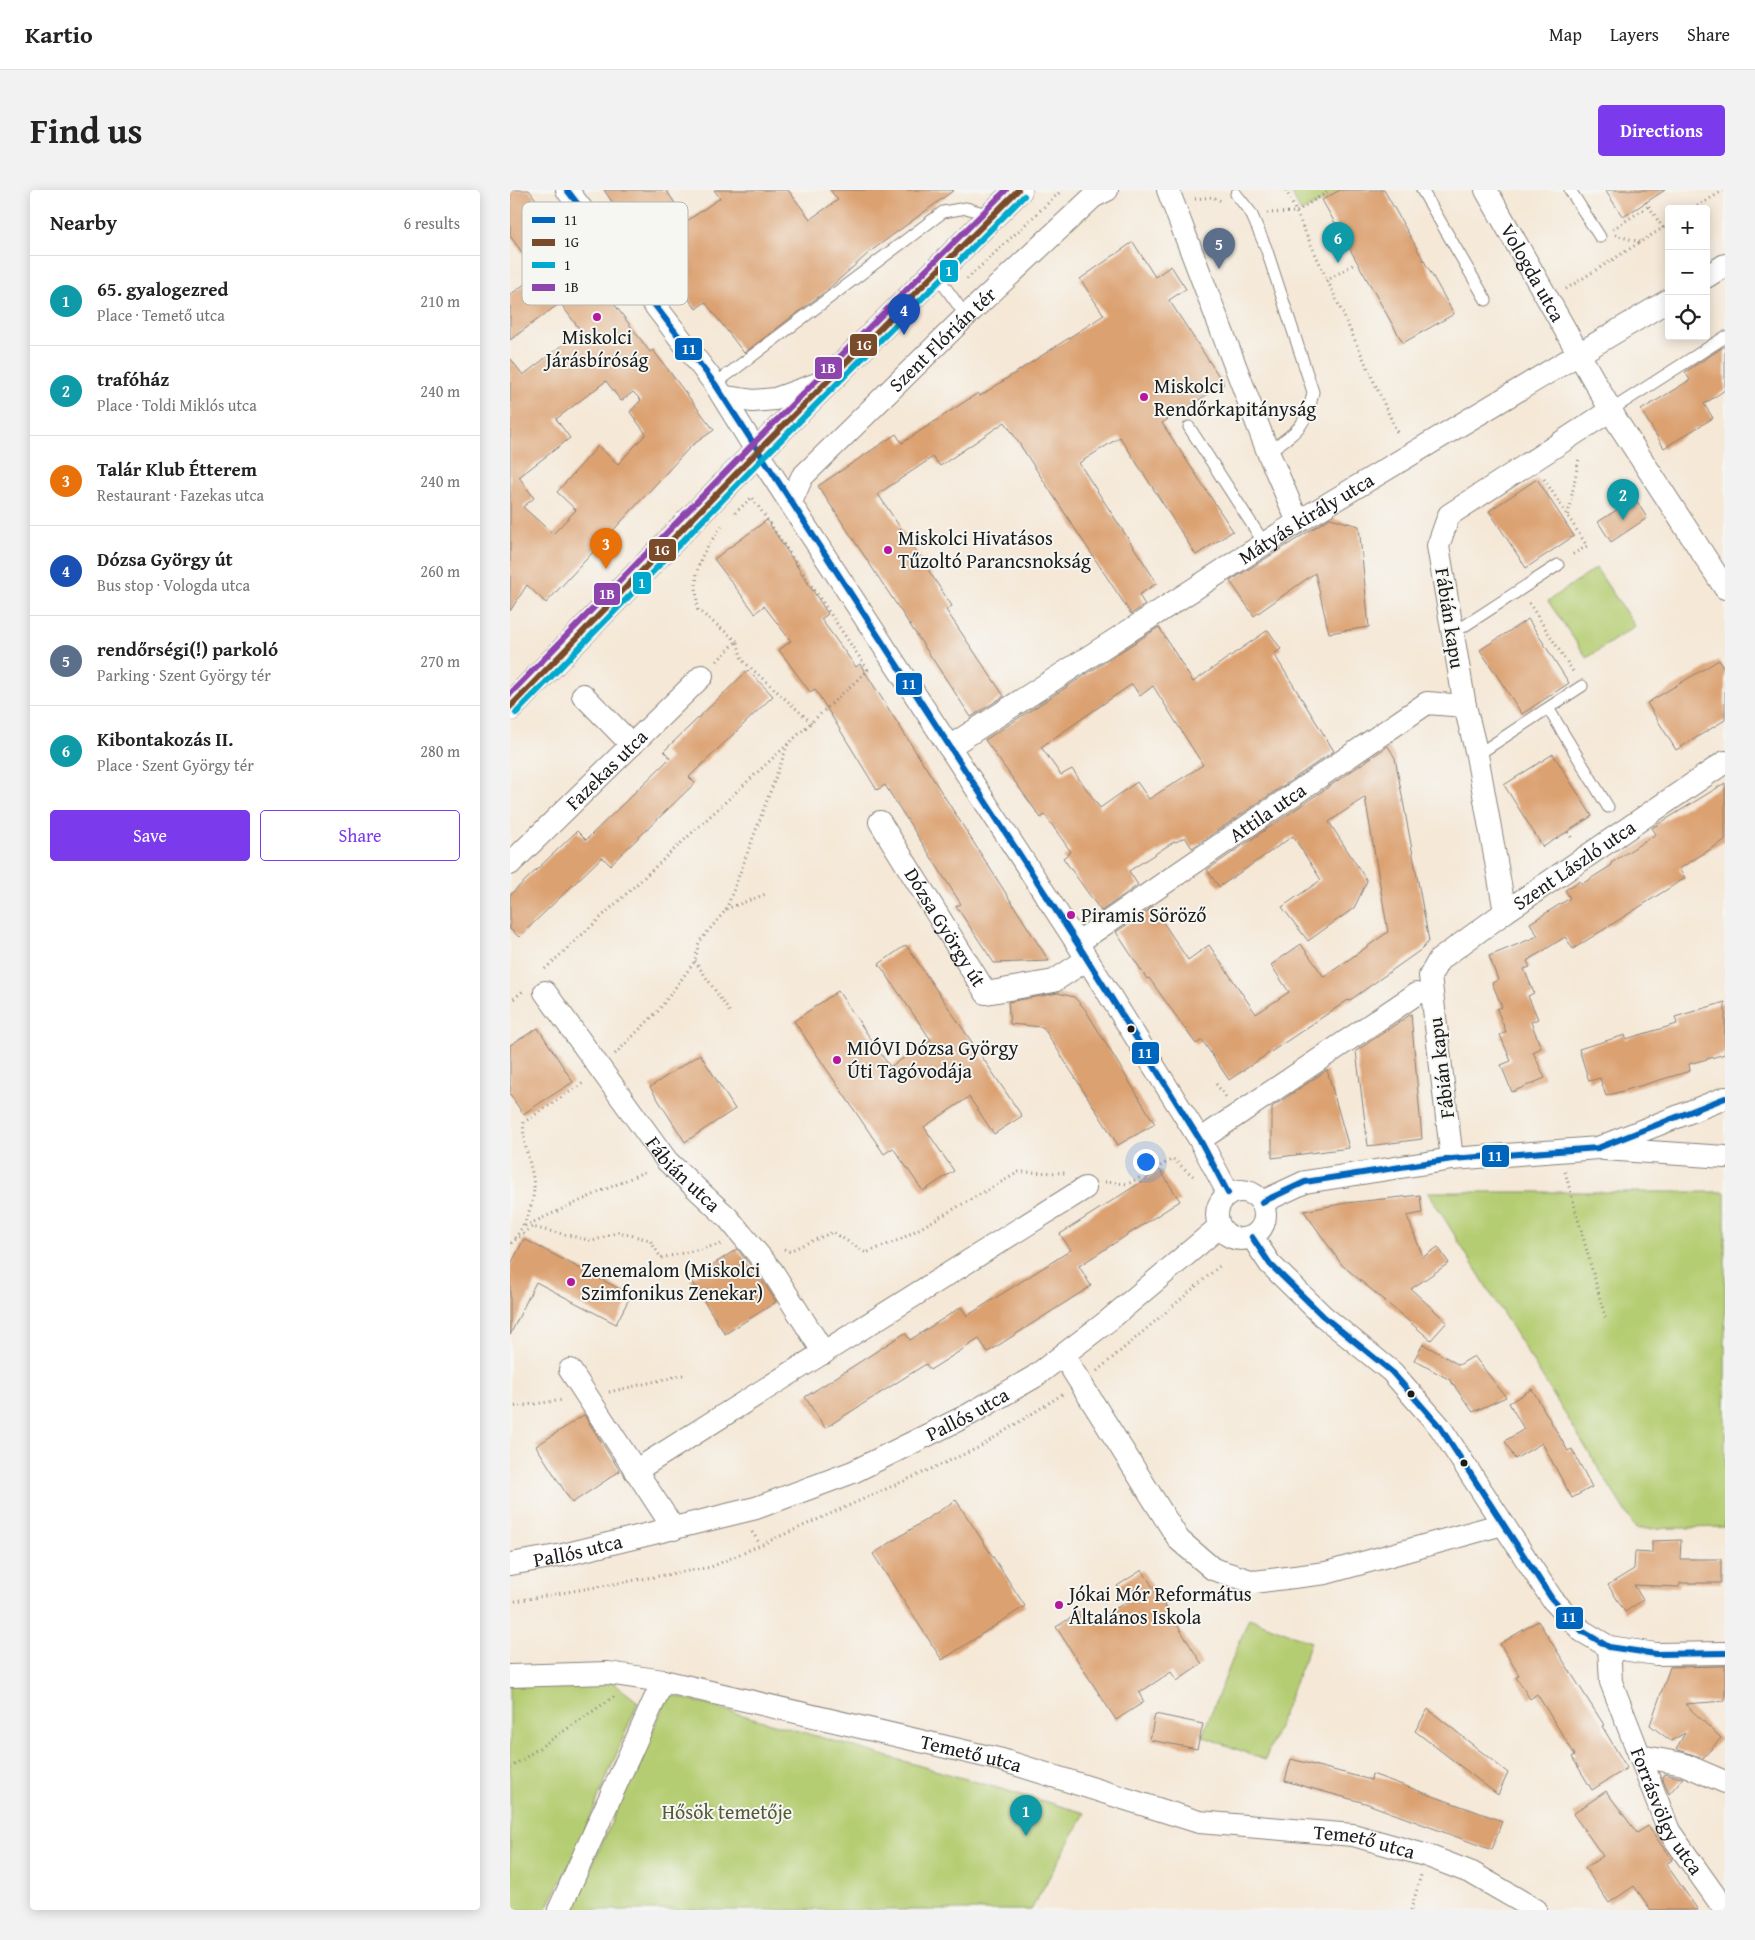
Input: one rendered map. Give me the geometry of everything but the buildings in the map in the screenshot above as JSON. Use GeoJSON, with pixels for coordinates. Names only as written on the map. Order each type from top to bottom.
{"type":"FeatureCollection","features":[{"type":"Feature","properties":{"kind":"street"},"geometry":{"type":"LineString","coordinates":[[567,190],[576,202]]}},
{"type":"Feature","properties":{"kind":"street"},"geometry":{"type":"LineString","coordinates":[[510,707],[758,452],[1018,190]]}},
{"type":"Feature","properties":{"kind":"street","name":"Szent Flórián tér"},"geometry":{"type":"LineString","coordinates":[[791,502],[802,477],[966,316],[1094,197],[1107,190]]}},
{"type":"Feature","properties":{"kind":"street"},"geometry":{"type":"LineString","coordinates":[[1150,190],[1171,196],[1268,452],[1298,522]]}},
{"type":"Feature","properties":{"kind":"street","name":"Vologda utca"},"geometry":{"type":"LineString","coordinates":[[1488,191],[1578,356],[1725,588]]}},
{"type":"Feature","properties":{"kind":"street"},"geometry":{"type":"LineString","coordinates":[[1710,274],[1725,265]]}},
{"type":"Feature","properties":{"kind":"street","name":"Mátyás király utca"},"geometry":{"type":"LineString","coordinates":[[948,747],[1264,543],[1665,302]]}},
{"type":"Feature","properties":{"kind":"street"},"geometry":{"type":"LineString","coordinates":[[655,305],[720,390],[1200,1140],[1228,1193]]}},
{"type":"Feature","properties":{"kind":"street"},"geometry":{"type":"LineString","coordinates":[[720,390],[753,401],[775,399],[829,380]]}},
{"type":"Feature","properties":{"kind":"street","name":"Fábián kapu"},"geometry":{"type":"LineString","coordinates":[[1505,912],[1477,755],[1465,706],[1438,546],[1449,515],[1611,410]]}},
{"type":"Feature","properties":{"kind":"street","name":"Fazekas utca"},"geometry":{"type":"LineString","coordinates":[[510,864],[702,676]]}},
{"type":"Feature","properties":{"kind":"street"},"geometry":{"type":"LineString","coordinates":[[583,695],[632,744]]}},
{"type":"Feature","properties":{"kind":"street","name":"Attila utca"},"geometry":{"type":"LineString","coordinates":[[1081,952],[1427,703],[1465,706]]}},
{"type":"Feature","properties":{"kind":"street","name":"Szent László utca"},"geometry":{"type":"LineString","coordinates":[[1430,976],[1439,960],[1505,912],[1725,762]]}},
{"type":"Feature","properties":{"kind":"street","name":"Dózsa György út"},"geometry":{"type":"LineString","coordinates":[[880,822],[986,993],[1054,980],[1081,952]]}},
{"type":"Feature","properties":{"kind":"street","name":"Fábián kapu"},"geometry":{"type":"LineString","coordinates":[[1430,976],[1452,1159]]}},
{"type":"Feature","properties":{"kind":"street","name":"Fábián utca"},"geometry":{"type":"LineString","coordinates":[[536,985],[600,1068],[667,1161],[728,1218],[772,1271],[824,1353]]}},
{"type":"Feature","properties":{"kind":"street"},"geometry":{"type":"LineString","coordinates":[[1200,1140],[1416,994]]}},
{"type":"Feature","properties":{"kind":"street"},"geometry":{"type":"LineString","coordinates":[[1598,1148],[1725,1098]]}},
{"type":"Feature","properties":{"kind":"street"},"geometry":{"type":"LineString","coordinates":[[1262,1202],[1305,1182],[1452,1159],[1598,1148],[1725,1157]]}},
{"type":"Feature","properties":{"kind":"street"},"geometry":{"type":"LineString","coordinates":[[635,1471],[1094,1185]]}},
{"type":"Feature","properties":{"kind":"street"},"geometry":{"type":"LineString","coordinates":[[1236,1190],[1247,1191],[1255,1194],[1262,1202],[1265,1211],[1265,1221],[1260,1230],[1252,1237],[1233,1238],[1219,1227],[1216,1220],[1217,1208],[1228,1193],[1236,1190]]}},
{"type":"Feature","properties":{"kind":"street","name":"Pallós utca"},"geometry":{"type":"LineString","coordinates":[[510,1564],[563,1555],[756,1508],[853,1472],[970,1414],[1034,1377],[1122,1309],[1219,1227]]}},
{"type":"Feature","properties":{"kind":"street"},"geometry":{"type":"LineString","coordinates":[[1252,1237],[1264,1258],[1323,1316],[1392,1372],[1440,1427],[1552,1599],[1582,1631],[1610,1647],[1656,1654],[1725,1653]]}},
{"type":"Feature","properties":{"kind":"street"},"geometry":{"type":"LineString","coordinates":[[1063,1355],[1179,1540],[1213,1569],[1254,1582],[1326,1573],[1503,1524]]}},
{"type":"Feature","properties":{"kind":"street"},"geometry":{"type":"LineString","coordinates":[[570,1370],[674,1529]]}},
{"type":"Feature","properties":{"kind":"street","name":"Forrásvölgy utca"},"geometry":{"type":"LineString","coordinates":[[1610,1647],[1611,1682],[1669,1831],[1718,1890],[1725,1910]]}},
{"type":"Feature","properties":{"kind":"street","name":"Temető utca"},"geometry":{"type":"LineString","coordinates":[[510,1676],[608,1673],[663,1682],[1002,1760],[1199,1822],[1353,1835],[1428,1856],[1472,1873],[1536,1910]]}},
{"type":"Feature","properties":{"kind":"street"},"geometry":{"type":"LineString","coordinates":[[559,1910],[663,1682]]}},
{"type":"Feature","properties":{"kind":"street"},"geometry":{"type":"LineString","coordinates":[[1640,1756],[1683,1764],[1725,1782]]}},
{"type":"Feature","properties":{"kind":"lane"},"geometry":{"type":"LineString","coordinates":[[1422,190],[1486,300]]}},
{"type":"Feature","properties":{"kind":"lane"},"geometry":{"type":"LineString","coordinates":[[1570,190],[1600,237]]}},
{"type":"Feature","properties":{"kind":"lane"},"geometry":{"type":"LineString","coordinates":[[1236,194],[1251,213],[1266,248],[1313,392],[1310,414],[1294,434],[1268,452]]}},
{"type":"Feature","properties":{"kind":"lane"},"geometry":{"type":"LineString","coordinates":[[720,390],[943,212],[966,208],[992,216]]}},
{"type":"Feature","properties":{"kind":"lane"},"geometry":{"type":"LineString","coordinates":[[935,272],[966,316]]}},
{"type":"Feature","properties":{"kind":"lane"},"geometry":{"type":"LineString","coordinates":[[1611,410],[1725,337]]}},
{"type":"Feature","properties":{"kind":"lane"},"geometry":{"type":"LineString","coordinates":[[1189,427],[1264,543]]}},
{"type":"Feature","properties":{"kind":"lane"},"geometry":{"type":"LineString","coordinates":[[1452,634],[1558,565]]}},
{"type":"Feature","properties":{"kind":"lane"},"geometry":{"type":"LineString","coordinates":[[1477,755],[1582,686]]}},
{"type":"Feature","properties":{"kind":"lane"},"geometry":{"type":"LineString","coordinates":[[1548,708],[1608,807]]}},
{"type":"Feature","properties":{"kind":"path"},"geometry":{"type":"LineString","coordinates":[[951,295],[1062,190]]}},
{"type":"Feature","properties":{"kind":"path"},"geometry":{"type":"LineString","coordinates":[[1286,190],[1326,281],[1397,432]]}},
{"type":"Feature","properties":{"kind":"path"},"geometry":{"type":"LineString","coordinates":[[1700,205],[1724,190]]}},
{"type":"Feature","properties":{"kind":"path"},"geometry":{"type":"LineString","coordinates":[[1646,202],[1662,228]]}},
{"type":"Feature","properties":{"kind":"path"},"geometry":{"type":"LineString","coordinates":[[1641,242],[1607,232],[1648,206]]}},
{"type":"Feature","properties":{"kind":"path"},"geometry":{"type":"LineString","coordinates":[[1548,301],[1665,226]]}},
{"type":"Feature","properties":{"kind":"path"},"geometry":{"type":"LineString","coordinates":[[1326,281],[1356,264]]}},
{"type":"Feature","properties":{"kind":"path"},"geometry":{"type":"LineString","coordinates":[[1568,516],[1579,456]]}},
{"type":"Feature","properties":{"kind":"path"},"geometry":{"type":"LineString","coordinates":[[1539,472],[1587,546],[1558,565]]}},
{"type":"Feature","properties":{"kind":"path"},"geometry":{"type":"LineString","coordinates":[[731,517],[752,497],[868,670]]}},
{"type":"Feature","properties":{"kind":"path"},"geometry":{"type":"LineString","coordinates":[[724,523],[702,554],[694,580],[698,610],[737,641],[742,660],[812,722]]}},
{"type":"Feature","properties":{"kind":"path"},"geometry":{"type":"LineString","coordinates":[[1520,590],[1582,686]]}},
{"type":"Feature","properties":{"kind":"path"},"geometry":{"type":"LineString","coordinates":[[702,676],[737,641]]}},
{"type":"Feature","properties":{"kind":"path"},"geometry":{"type":"LineString","coordinates":[[510,1002],[536,985],[868,670],[895,663]]}},
{"type":"Feature","properties":{"kind":"path"},"geometry":{"type":"LineString","coordinates":[[511,1243],[524,1227],[534,1188],[523,1131],[524,1122],[584,1083],[630,1041],[658,1012],[695,961],[699,942],[726,910],[788,744]]}},
{"type":"Feature","properties":{"kind":"path"},"geometry":{"type":"LineString","coordinates":[[1568,832],[1573,841]]}},
{"type":"Feature","properties":{"kind":"path"},"geometry":{"type":"LineString","coordinates":[[726,910],[766,894]]}},
{"type":"Feature","properties":{"kind":"path"},"geometry":{"type":"LineString","coordinates":[[695,961],[731,1014]]}},
{"type":"Feature","properties":{"kind":"path"},"geometry":{"type":"LineString","coordinates":[[1558,1150],[1606,1320]]}},
{"type":"Feature","properties":{"kind":"path"},"geometry":{"type":"LineString","coordinates":[[1094,1185],[1128,1184],[1173,1159],[1196,1179]]}},
{"type":"Feature","properties":{"kind":"path"},"geometry":{"type":"LineString","coordinates":[[524,1227],[667,1161]]}},
{"type":"Feature","properties":{"kind":"path"},"geometry":{"type":"LineString","coordinates":[[780,1249],[789,1251],[833,1232],[866,1253],[901,1239],[1019,1172],[1068,1174]]}},
{"type":"Feature","properties":{"kind":"path"},"geometry":{"type":"LineString","coordinates":[[511,1243],[532,1226],[594,1241],[618,1232],[650,1240],[661,1258],[745,1239]]}},
{"type":"Feature","properties":{"kind":"path"},"geometry":{"type":"LineString","coordinates":[[510,1768],[640,1678]]}},
{"type":"Feature","properties":{"kind":"path"},"geometry":{"type":"LineString","coordinates":[[1411,1910],[1414,1891],[1428,1856]]}},
{"type":"Feature","properties":{"kind":"green space"},"geometry":{"type":"Polygon","coordinates":[[[1290,190],[1345,190],[1301,212],[1290,190]]]}},
{"type":"Feature","properties":{"kind":"green space"},"geometry":{"type":"Polygon","coordinates":[[[1596,568],[1635,626],[1587,658],[1548,601],[1596,568]]]}},
{"type":"Feature","properties":{"kind":"green space"},"geometry":{"type":"Polygon","coordinates":[[[1428,1192],[1725,1192],[1725,1527],[1636,1529],[1428,1192]]]}},
{"type":"Feature","properties":{"kind":"green space"},"geometry":{"type":"Polygon","coordinates":[[[1249,1618],[1311,1642],[1265,1760],[1202,1736],[1249,1618]]]}},
{"type":"Feature","properties":{"kind":"green space"},"geometry":{"type":"Polygon","coordinates":[[[611,1681],[638,1702],[576,1852],[546,1910],[510,1910],[510,1685],[611,1681]]]}},
{"type":"Feature","properties":{"kind":"green space","name":"Hősök temetője"},"geometry":{"type":"Polygon","coordinates":[[[669,1694],[1085,1813],[1031,1910],[572,1910],[669,1694]]]}},
{"type":"Feature","properties":{"kind":"transit line","name":"11"},"geometry":{"type":"LineString","coordinates":[[567,190],[576,202]]}},
{"type":"Feature","properties":{"kind":"transit line","name":"1B"},"geometry":{"type":"LineString","coordinates":[[510,694],[751,446],[1006,190]]}},
{"type":"Feature","properties":{"kind":"transit line","name":"1G"},"geometry":{"type":"LineString","coordinates":[[510,707],[757,452],[1018,190]]}},
{"type":"Feature","properties":{"kind":"transit line","name":"1"},"geometry":{"type":"LineString","coordinates":[[516,713],[763,458],[1024,196]]}},
{"type":"Feature","properties":{"kind":"transit line","name":"11"},"geometry":{"type":"LineString","coordinates":[[655,305],[715,384],[1077,943],[1200,1140],[1228,1193]]}},
{"type":"Feature","properties":{"kind":"transit line","name":"11"},"geometry":{"type":"LineString","coordinates":[[1262,1202],[1305,1182],[1452,1159],[1598,1148],[1725,1098]]}},
{"type":"Feature","properties":{"kind":"transit line","name":"11"},"geometry":{"type":"LineString","coordinates":[[1252,1237],[1270,1264],[1323,1316],[1392,1372],[1440,1427],[1552,1599],[1582,1631],[1609,1647],[1656,1654],[1725,1653]]}},
{"type":"Feature","properties":{"kind":"place","name":"Kibontakozás II."},"geometry":{"type":"Point","coordinates":[1338,263]}},
{"type":"Feature","properties":{"kind":"place","name":"rendőrségi(!) parkoló"},"geometry":{"type":"Point","coordinates":[1219,269]}},
{"type":"Feature","properties":{"kind":"place","name":"Miskolci Járásbíróság"},"geometry":{"type":"Point","coordinates":[597,317]}},
{"type":"Feature","properties":{"kind":"place","name":"Dózsa György út"},"geometry":{"type":"Point","coordinates":[904,335]}},
{"type":"Feature","properties":{"kind":"place","name":"Miskolci Rendőrkapitányság"},"geometry":{"type":"Point","coordinates":[1144,397]}},
{"type":"Feature","properties":{"kind":"place","name":"trafóház"},"geometry":{"type":"Point","coordinates":[1623,520]}},
{"type":"Feature","properties":{"kind":"place","name":"Miskolci Hivatásos Tűzoltó Parancsnokság"},"geometry":{"type":"Point","coordinates":[888,550]}},
{"type":"Feature","properties":{"kind":"place","name":"Talár Klub Étterem"},"geometry":{"type":"Point","coordinates":[606,569]}},
{"type":"Feature","properties":{"kind":"place","name":"Piramis Söröző"},"geometry":{"type":"Point","coordinates":[1071,915]}},
{"type":"Feature","properties":{"kind":"place","name":"MIÓVI Dózsa György Úti Tagóvodája"},"geometry":{"type":"Point","coordinates":[837,1060]}},
{"type":"Feature","properties":{"kind":"place","name":"Zenemalom (Miskolci Szimfonikus Zenekar)"},"geometry":{"type":"Point","coordinates":[571,1282]}},
{"type":"Feature","properties":{"kind":"place","name":"Jókai Mór Református Általános Iskola"},"geometry":{"type":"Point","coordinates":[1059,1605]}},
{"type":"Feature","properties":{"kind":"place","name":"65. gyalogezred"},"geometry":{"type":"Point","coordinates":[1026,1836]}}]}
